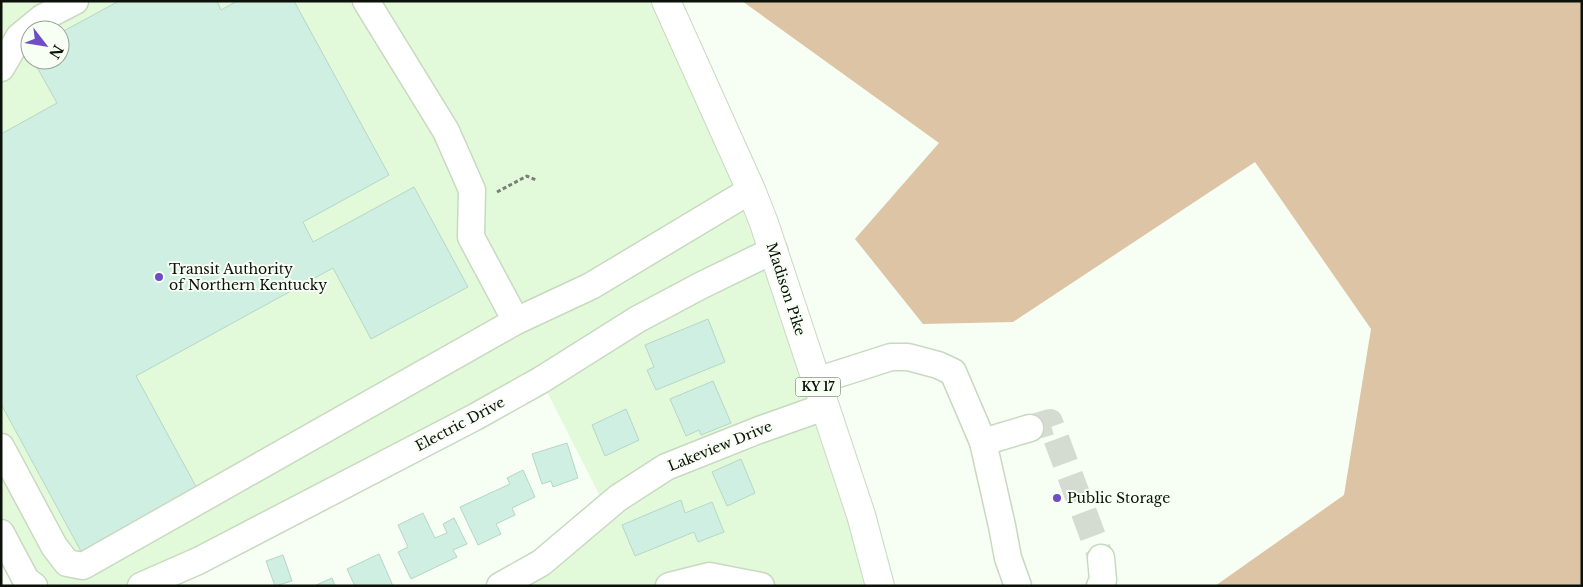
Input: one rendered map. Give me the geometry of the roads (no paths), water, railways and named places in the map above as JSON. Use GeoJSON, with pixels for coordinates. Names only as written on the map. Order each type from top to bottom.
{"type":"FeatureCollection","features":[{"type":"Feature","properties":{"kind":"main road","name":"Madison Pike"},"geometry":{"type":"LineString","coordinates":[[666,1],[752,190],[774,250],[861,515],[880,586]]}},
{"type":"Feature","properties":{"kind":"street"},"geometry":{"type":"LineString","coordinates":[[1,68],[19,37],[42,18],[75,1]]}},
{"type":"Feature","properties":{"kind":"street"},"geometry":{"type":"LineString","coordinates":[[366,1],[446,131],[472,190],[471,237],[516,321]]}},
{"type":"Feature","properties":{"kind":"street"},"geometry":{"type":"LineString","coordinates":[[1,447],[54,546],[67,563],[83,566],[516,321],[591,286],[752,190]]}},
{"type":"Feature","properties":{"kind":"street","name":"Electric Drive"},"geometry":{"type":"LineString","coordinates":[[141,586],[198,560],[475,417],[541,380],[638,319],[774,250]]}},
{"type":"Feature","properties":{"kind":"street"},"geometry":{"type":"LineString","coordinates":[[816,381],[891,357],[908,357],[938,365],[953,372],[982,442],[1008,558],[1018,586]]}},
{"type":"Feature","properties":{"kind":"street","name":"Lakeview Drive"},"geometry":{"type":"LineString","coordinates":[[500,586],[541,563],[618,498],[666,467],[759,430],[824,407]]}},
{"type":"Feature","properties":{"kind":"street"},"geometry":{"type":"LineString","coordinates":[[982,442],[1030,428]]}},
{"type":"Feature","properties":{"kind":"street"},"geometry":{"type":"LineString","coordinates":[[1,533],[26,580],[34,586]]}},
{"type":"Feature","properties":{"kind":"street"},"geometry":{"type":"LineString","coordinates":[[1100,558],[1104,580],[1100,586]]}},
{"type":"Feature","properties":{"kind":"street"},"geometry":{"type":"LineString","coordinates":[[670,586],[709,576],[761,586]]}},
{"type":"Feature","properties":{"kind":"tunnel"},"geometry":{"type":"LineString","coordinates":[[1030,428],[1050,422],[1101,558]]}},
{"type":"Feature","properties":{"kind":"place","name":"Transit Authority of Northern Kentucky"},"geometry":{"type":"Point","coordinates":[159,277]}},
{"type":"Feature","properties":{"kind":"place","name":"Public Storage"},"geometry":{"type":"Point","coordinates":[1057,498]}}]}
